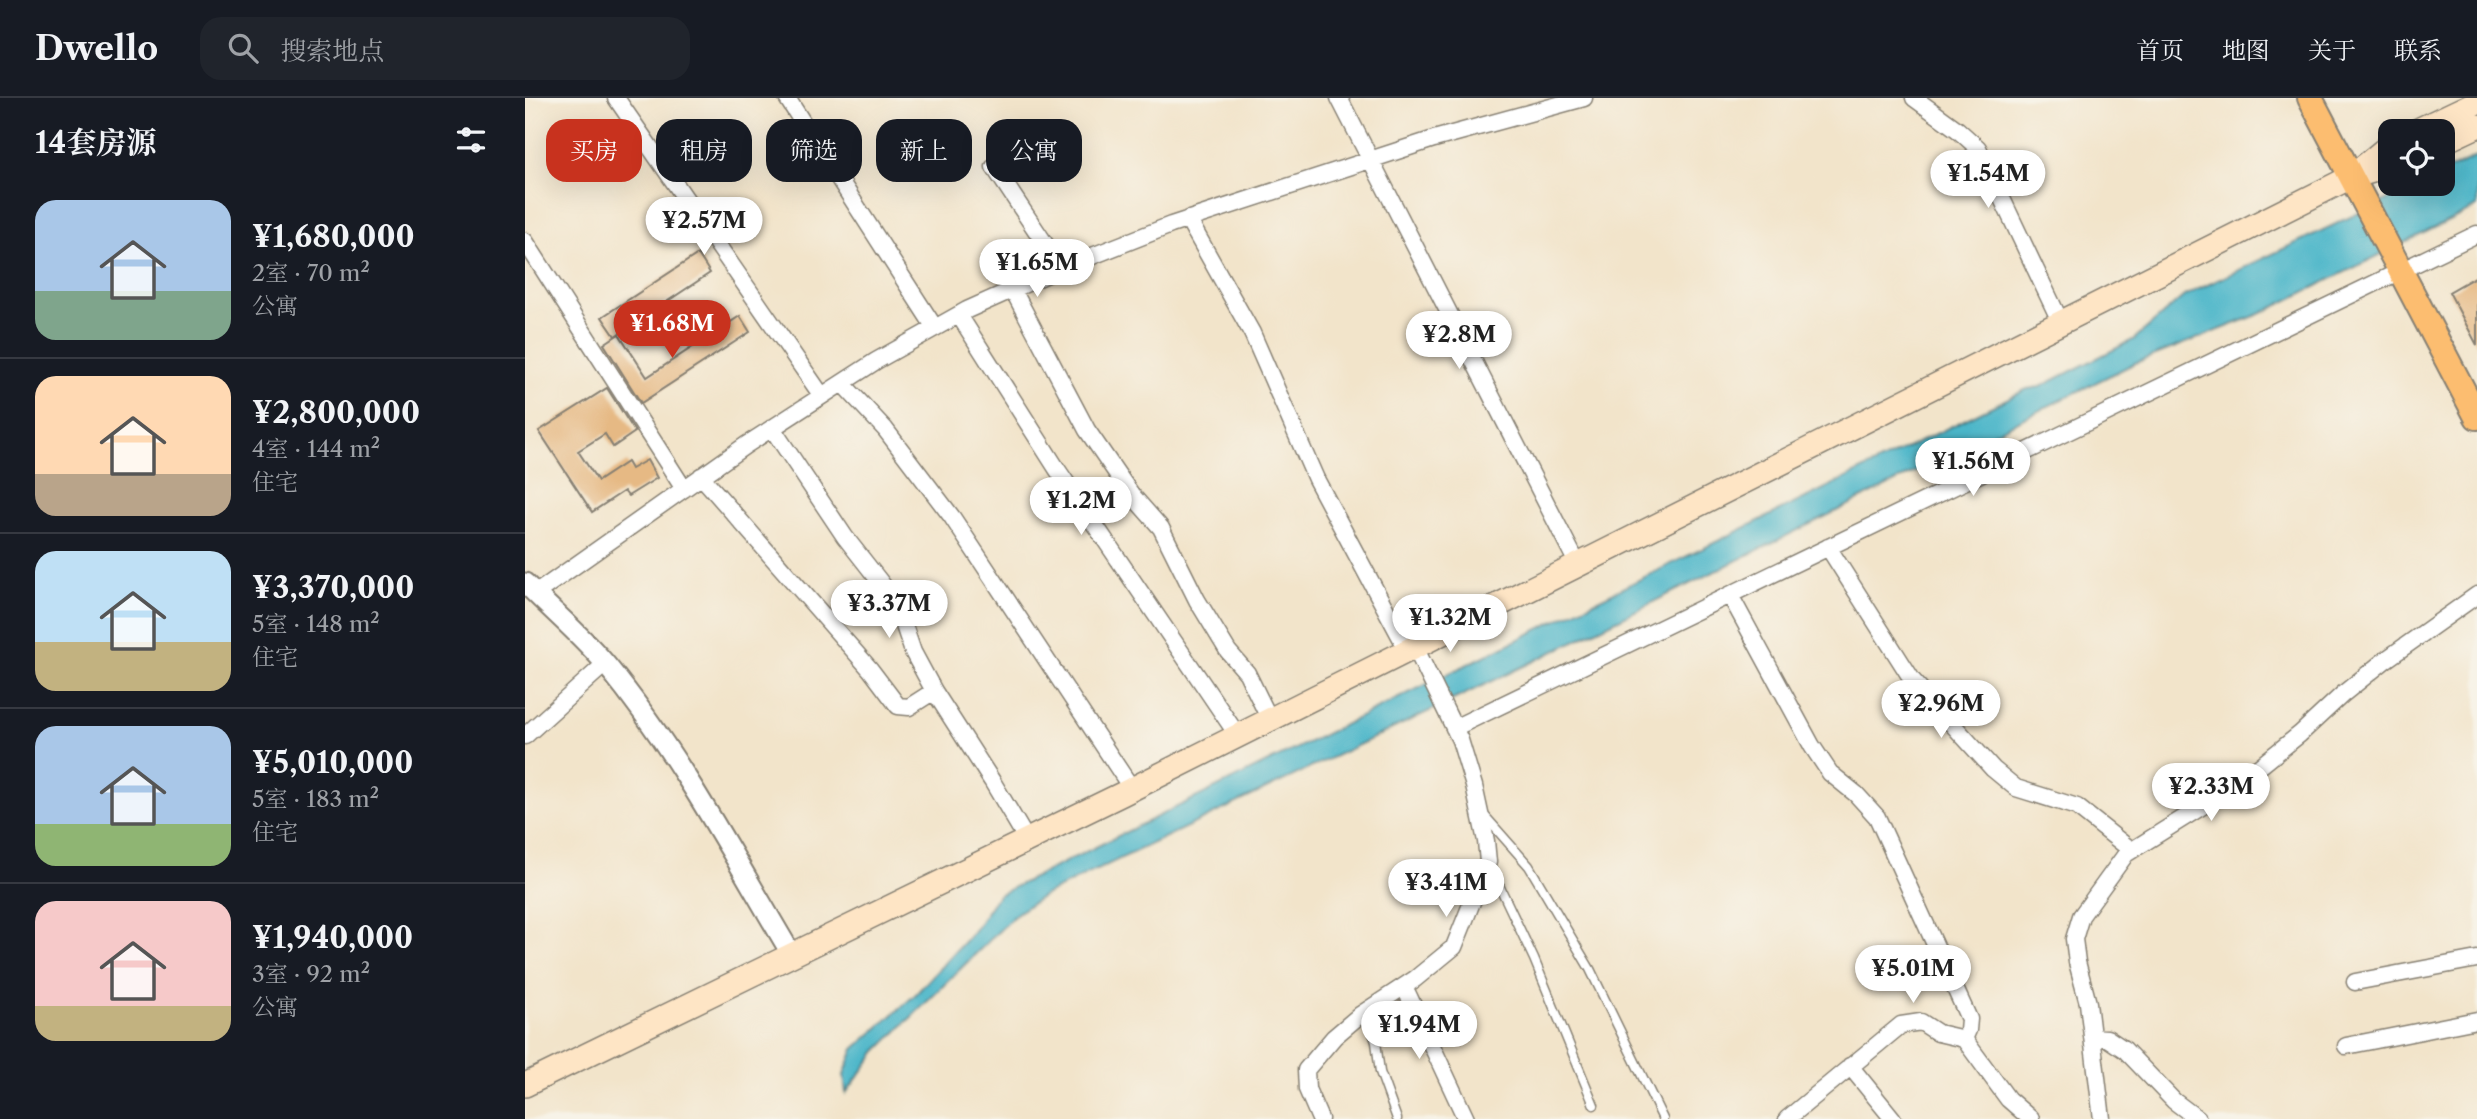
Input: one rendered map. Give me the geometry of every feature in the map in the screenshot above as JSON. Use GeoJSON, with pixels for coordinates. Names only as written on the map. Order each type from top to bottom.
{"type":"FeatureCollection","features":[{"type":"Feature","properties":{"kind":"main road"},"geometry":{"type":"LineString","coordinates":[[2310,98],[2477,417]]}},
{"type":"Feature","properties":{"kind":"main road"},"geometry":{"type":"LineString","coordinates":[[2441,119],[2477,102]]}},
{"type":"Feature","properties":{"kind":"main road"},"geometry":{"type":"LineString","coordinates":[[2455,136],[2477,126]]}},
{"type":"Feature","properties":{"kind":"main road"},"geometry":{"type":"LineString","coordinates":[[2351,177],[2378,155]]}},
{"type":"Feature","properties":{"kind":"main road"},"geometry":{"type":"LineString","coordinates":[[525,1085],[1271,720],[2351,177],[2378,170]]}},
{"type":"Feature","properties":{"kind":"street"},"geometry":{"type":"LineString","coordinates":[[616,98],[822,396]]}},
{"type":"Feature","properties":{"kind":"street"},"geometry":{"type":"LineString","coordinates":[[787,98],[935,328]]}},
{"type":"Feature","properties":{"kind":"street"},"geometry":{"type":"LineString","coordinates":[[1339,98],[1578,565]]}},
{"type":"Feature","properties":{"kind":"street"},"geometry":{"type":"LineString","coordinates":[[1519,98],[1523,115]]}},
{"type":"Feature","properties":{"kind":"street"},"geometry":{"type":"LineString","coordinates":[[792,955],[677,763],[605,663],[530,589],[842,383],[958,315],[1061,268],[1188,219],[1434,139],[1584,98]]}},
{"type":"Feature","properties":{"kind":"street"},"geometry":{"type":"LineString","coordinates":[[1914,98],[1978,148],[2061,323]]}},
{"type":"Feature","properties":{"kind":"street"},"geometry":{"type":"LineString","coordinates":[[1004,182],[1061,268]]}},
{"type":"Feature","properties":{"kind":"street"},"geometry":{"type":"LineString","coordinates":[[1188,219],[1252,333],[1316,479],[1454,728],[1467,763],[1486,841],[1487,862],[1454,947],[1334,1037],[1307,1070],[1307,1089],[1319,1119]]}},
{"type":"Feature","properties":{"kind":"street"},"geometry":{"type":"LineString","coordinates":[[1454,728],[2477,234]]}},
{"type":"Feature","properties":{"kind":"street"},"geometry":{"type":"LineString","coordinates":[[525,240],[684,489]]}},
{"type":"Feature","properties":{"kind":"street"},"geometry":{"type":"LineString","coordinates":[[1013,290],[1087,430],[1131,494],[1161,528],[1197,600],[1228,651],[1247,673],[1271,720]]}},
{"type":"Feature","properties":{"kind":"street"},"geometry":{"type":"LineString","coordinates":[[958,315],[1057,469],[1238,736]]}},
{"type":"Feature","properties":{"kind":"street"},"geometry":{"type":"LineString","coordinates":[[842,383],[885,429],[952,517],[1132,789]]}},
{"type":"Feature","properties":{"kind":"street"},"geometry":{"type":"LineString","coordinates":[[772,428],[845,537],[896,602],[913,652],[934,691],[1027,840]]}},
{"type":"Feature","properties":{"kind":"street"},"geometry":{"type":"LineString","coordinates":[[701,477],[870,669],[898,706],[909,707],[934,691]]}},
{"type":"Feature","properties":{"kind":"street"},"geometry":{"type":"LineString","coordinates":[[1828,547],[1913,681],[1993,769],[2016,788],[2077,807],[2131,850]]}},
{"type":"Feature","properties":{"kind":"street"},"geometry":{"type":"LineString","coordinates":[[1730,595],[1812,746],[1830,773],[1856,794],[1877,817],[1969,1019],[1964,1039]]}},
{"type":"Feature","properties":{"kind":"street"},"geometry":{"type":"LineString","coordinates":[[2102,1119],[2088,1003],[2074,939],[2081,916],[2131,850],[2238,784],[2384,661],[2477,595]]}},
{"type":"Feature","properties":{"kind":"street"},"geometry":{"type":"LineString","coordinates":[[525,736],[605,663]]}},
{"type":"Feature","properties":{"kind":"street"},"geometry":{"type":"LineString","coordinates":[[2355,982],[2477,960]]}},
{"type":"Feature","properties":{"kind":"street"},"geometry":{"type":"LineString","coordinates":[[1404,986],[1466,1119]]}},
{"type":"Feature","properties":{"kind":"street"},"geometry":{"type":"LineString","coordinates":[[2346,1046],[2477,1020]]}},
{"type":"Feature","properties":{"kind":"street"},"geometry":{"type":"LineString","coordinates":[[1787,1119],[1901,1025],[1921,1022],[1938,1033],[1964,1039],[2008,1100],[2031,1119]]}},
{"type":"Feature","properties":{"kind":"street"},"geometry":{"type":"LineString","coordinates":[[2092,1037],[2107,1038],[2125,1050],[2175,1101],[2198,1119]]}},
{"type":"Feature","properties":{"kind":"street"},"geometry":{"type":"LineString","coordinates":[[1850,1066],[1893,1119]]}},
{"type":"Feature","properties":{"kind":"lane"},"geometry":{"type":"LineString","coordinates":[[1479,809],[1529,866],[1590,970],[1663,1119]]}},
{"type":"Feature","properties":{"kind":"lane"},"geometry":{"type":"LineString","coordinates":[[1487,862],[1534,959],[1594,1105]]}},
{"type":"Feature","properties":{"kind":"lane"},"geometry":{"type":"LineString","coordinates":[[1366,1012],[1376,1042],[1380,1072],[1397,1119]]}},
{"type":"Feature","properties":{"kind":"water"},"geometry":{"type":"Polygon","coordinates":[[[2477,156],[2477,207],[2260,314],[2135,363],[1526,665],[1046,894],[1017,913],[877,1051],[846,1093],[844,1075],[854,1049],[916,994],[973,932],[998,895],[2027,389],[2040,387],[2133,340],[2184,296],[2395,196],[2455,196],[2455,167],[2477,156]]]}},
{"type":"Feature","properties":{"kind":"building"},"geometry":{"type":"Polygon","coordinates":[[[698,254],[710,273],[615,336],[602,317],[698,254]]]}},
{"type":"Feature","properties":{"kind":"building"},"geometry":{"type":"Polygon","coordinates":[[[2477,276],[2477,345],[2449,292],[2477,276]]]}},
{"type":"Feature","properties":{"kind":"building"},"geometry":{"type":"Polygon","coordinates":[[[740,316],[750,332],[641,403],[604,344],[619,334],[647,377],[740,316]]]}},
{"type":"Feature","properties":{"kind":"building"},"geometry":{"type":"Polygon","coordinates":[[[607,388],[635,432],[613,447],[605,434],[578,451],[598,481],[627,462],[631,469],[647,460],[657,478],[628,496],[624,491],[592,512],[539,431],[607,388]]]}}]}
